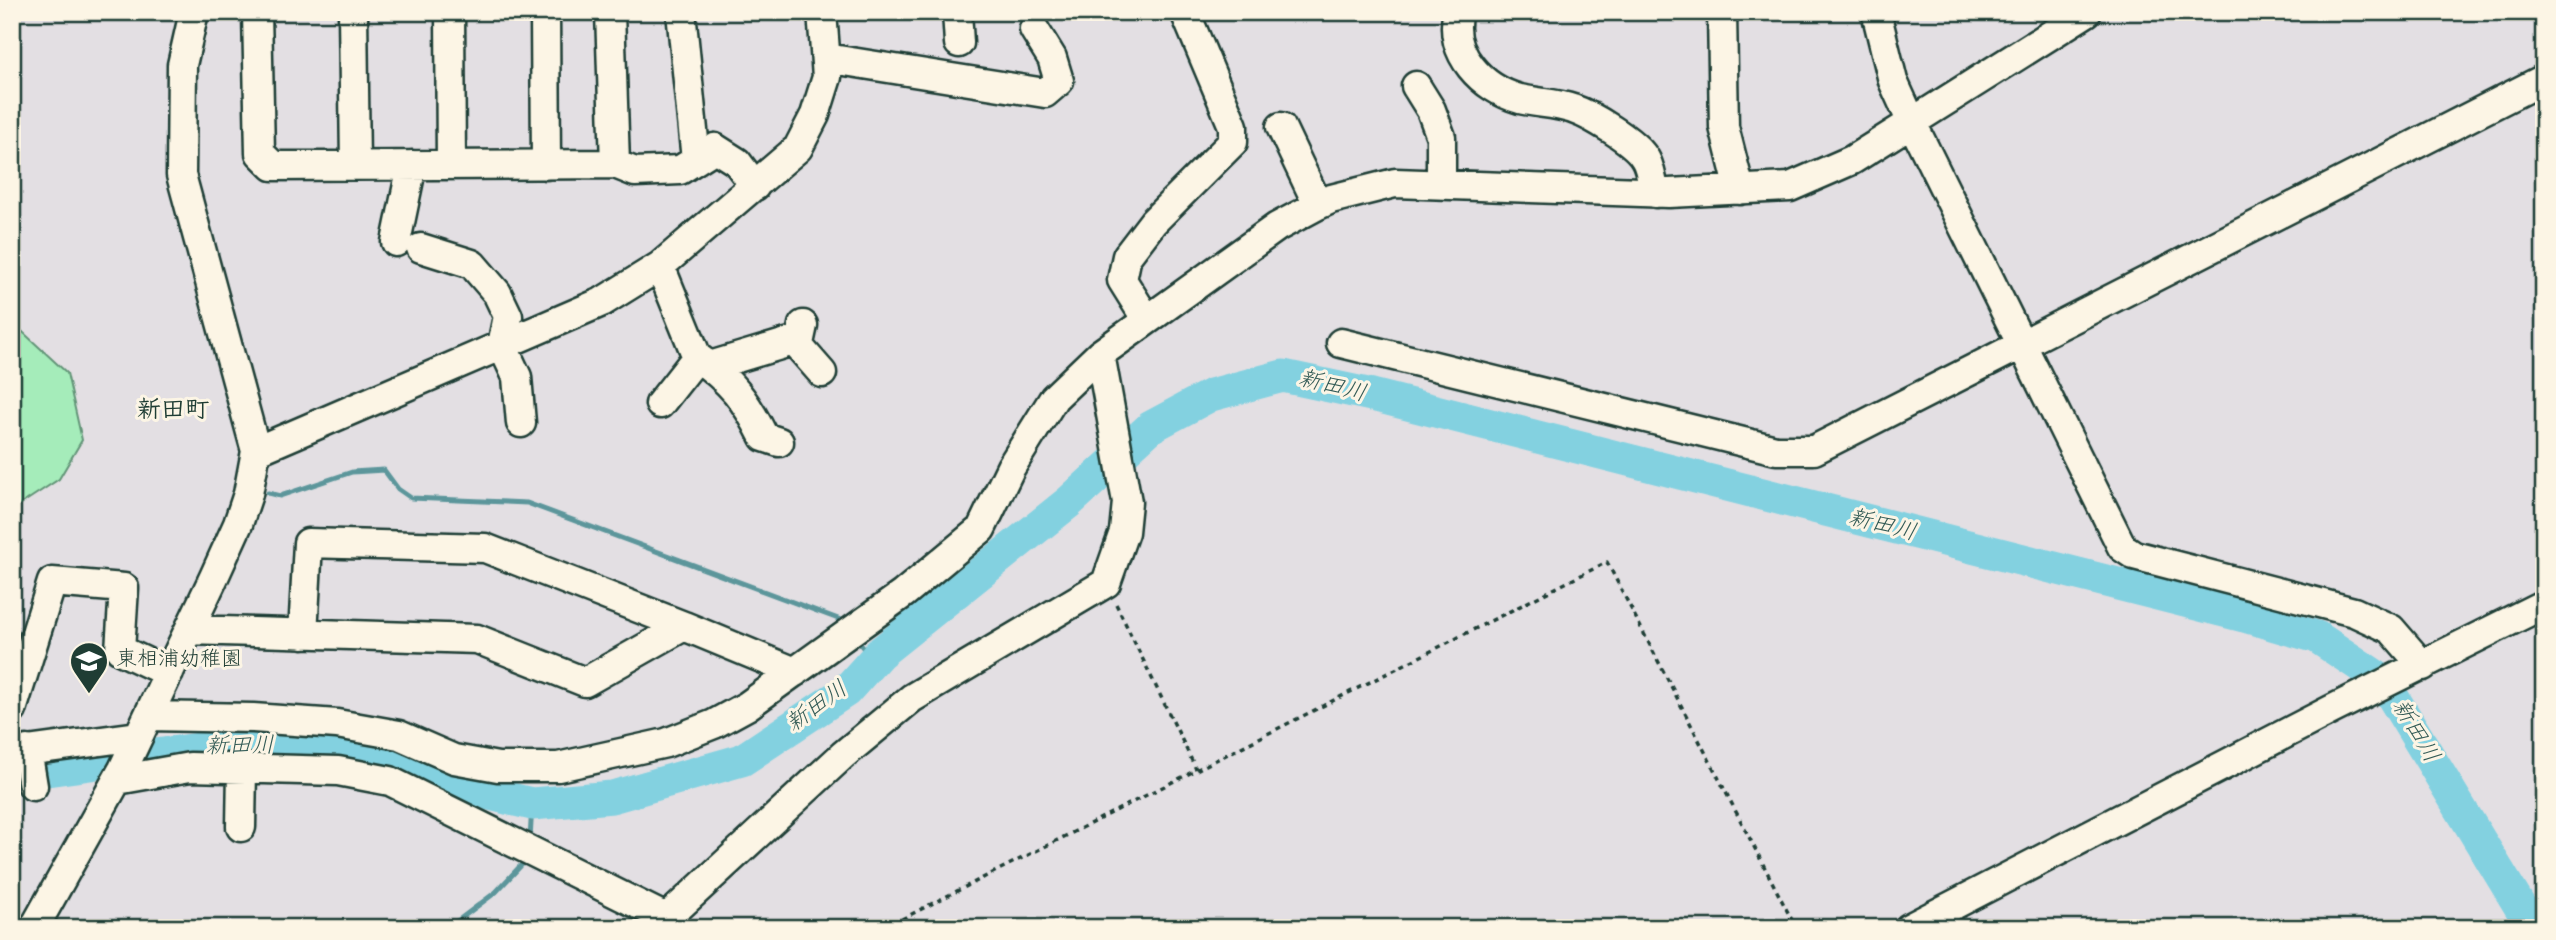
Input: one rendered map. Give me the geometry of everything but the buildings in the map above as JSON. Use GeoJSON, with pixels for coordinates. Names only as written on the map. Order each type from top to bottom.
{"type":"FeatureCollection","features":[{"type":"Feature","properties":{"kind":"street"},"geometry":{"type":"LineString","coordinates":[[34,928],[132,749],[169,673],[238,524],[248,494],[256,451],[181,175],[182,65],[194,12]]}},
{"type":"Feature","properties":{"kind":"street"},"geometry":{"type":"LineString","coordinates":[[257,12],[260,152],[273,166],[615,164],[635,173],[680,170],[715,148],[737,162],[755,186]]}},
{"type":"Feature","properties":{"kind":"street"},"geometry":{"type":"LineString","coordinates":[[353,12],[355,165]]}},
{"type":"Feature","properties":{"kind":"street"},"geometry":{"type":"LineString","coordinates":[[450,12],[452,165]]}},
{"type":"Feature","properties":{"kind":"street"},"geometry":{"type":"LineString","coordinates":[[545,12],[546,165]]}},
{"type":"Feature","properties":{"kind":"street"},"geometry":{"type":"LineString","coordinates":[[610,12],[615,164]]}},
{"type":"Feature","properties":{"kind":"street"},"geometry":{"type":"LineString","coordinates":[[681,12],[696,160]]}},
{"type":"Feature","properties":{"kind":"street"},"geometry":{"type":"LineString","coordinates":[[256,451],[602,302],[660,266],[799,148],[815,115],[827,77],[822,12]]}},
{"type":"Feature","properties":{"kind":"street"},"geometry":{"type":"LineString","coordinates":[[957,12],[959,43]]}},
{"type":"Feature","properties":{"kind":"street"},"geometry":{"type":"LineString","coordinates":[[1147,320],[1122,280],[1127,256],[1153,222],[1233,142],[1233,126],[1185,12]]}},
{"type":"Feature","properties":{"kind":"street"},"geometry":{"type":"LineString","coordinates":[[1722,12],[1724,127],[1740,190]]}},
{"type":"Feature","properties":{"kind":"street"},"geometry":{"type":"LineString","coordinates":[[1876,12],[1893,81],[1912,123],[2122,547],[2134,555],[2354,612],[2391,629],[2423,666]]}},
{"type":"Feature","properties":{"kind":"street"},"geometry":{"type":"LineString","coordinates":[[33,786],[22,752],[132,749],[253,718],[337,724],[399,735],[454,759],[498,767],[558,767],[666,743],[714,724],[747,706],[903,594],[981,529],[1011,467],[1054,398],[1100,354],[1277,227],[1318,205],[1331,199],[1395,183],[1655,193],[1790,187],[1853,160],[2087,12]]}},
{"type":"Feature","properties":{"kind":"street"},"geometry":{"type":"LineString","coordinates":[[1450,17],[1463,58],[1482,79],[1518,98],[1573,109],[1610,128],[1645,157],[1655,193]]}},
{"type":"Feature","properties":{"kind":"street"},"geometry":{"type":"LineString","coordinates":[[826,58],[1045,93],[1059,81],[1052,58],[1034,29]]}},
{"type":"Feature","properties":{"kind":"street"},"geometry":{"type":"LineString","coordinates":[[1341,343],[1776,450],[1814,450],[2544,79]]}},
{"type":"Feature","properties":{"kind":"street"},"geometry":{"type":"LineString","coordinates":[[1416,86],[1431,110],[1440,137],[1441,184]]}},
{"type":"Feature","properties":{"kind":"street"},"geometry":{"type":"LineString","coordinates":[[1280,127],[1318,205]]}},
{"type":"Feature","properties":{"kind":"street"},"geometry":{"type":"LineString","coordinates":[[412,165],[408,245],[472,264],[498,293],[508,316],[502,345],[517,377],[522,423]]}},
{"type":"Feature","properties":{"kind":"street"},"geometry":{"type":"LineString","coordinates":[[660,266],[703,362],[724,377],[750,409],[764,437],[772,446]]}},
{"type":"Feature","properties":{"kind":"street"},"geometry":{"type":"LineString","coordinates":[[660,404],[703,362],[798,333],[822,373]]}},
{"type":"Feature","properties":{"kind":"street"},"geometry":{"type":"LineString","coordinates":[[132,749],[190,767],[338,771],[390,781],[530,850],[661,923],[843,755],[912,698],[1106,583],[1124,532],[1126,502],[1100,354]]}},
{"type":"Feature","properties":{"kind":"street"},"geometry":{"type":"LineString","coordinates":[[303,634],[308,543],[485,548],[795,672]]}},
{"type":"Feature","properties":{"kind":"street"},"geometry":{"type":"LineString","coordinates":[[12,710],[52,582],[124,588],[120,650],[169,673]]}},
{"type":"Feature","properties":{"kind":"street"},"geometry":{"type":"LineString","coordinates":[[1909,928],[2331,710],[2544,604]]}},
{"type":"Feature","properties":{"kind":"street"},"geometry":{"type":"LineString","coordinates":[[189,630],[477,639],[586,682],[684,626]]}},
{"type":"Feature","properties":{"kind":"street"},"geometry":{"type":"LineString","coordinates":[[241,827],[242,768]]}},
{"type":"Feature","properties":{"kind":"path"},"geometry":{"type":"LineString","coordinates":[[884,928],[1607,562],[1796,928]]}},
{"type":"Feature","properties":{"kind":"path"},"geometry":{"type":"LineString","coordinates":[[1106,583],[1196,769]]}},
{"type":"Feature","properties":{"kind":"green space"},"geometry":{"type":"Polygon","coordinates":[[[12,322],[67,373],[82,440],[59,479],[12,510],[12,322]]]}},
{"type":"Feature","properties":{"kind":"waterway","name":"新田川"},"geometry":{"type":"LineString","coordinates":[[12,771],[47,770],[235,744],[375,753],[448,784],[532,804],[612,797],[742,760],[846,691],[880,653],[1069,502],[1151,427],[1211,395],[1283,376],[1372,395],[2244,616],[2317,637],[2383,681],[2533,928]]}},
{"type":"Feature","properties":{"kind":"waterway"},"geometry":{"type":"LineString","coordinates":[[268,493],[280,496],[352,472],[384,470],[398,489],[411,498],[527,503],[841,620]]}},
{"type":"Feature","properties":{"kind":"waterway"},"geometry":{"type":"LineString","coordinates":[[861,645],[873,661]]}},
{"type":"Feature","properties":{"kind":"waterway"},"geometry":{"type":"LineString","coordinates":[[530,840],[532,804]]}},
{"type":"Feature","properties":{"kind":"waterway"},"geometry":{"type":"LineString","coordinates":[[448,928],[496,892],[527,859]]}},
{"type":"Feature","properties":{"kind":"place","name":"東相浦幼稚園"},"geometry":{"type":"Point","coordinates":[89,695]}},
{"type":"Feature","properties":{"kind":"district","name":"新田町"},"geometry":{"type":"Point","coordinates":[173,412]}}]}
